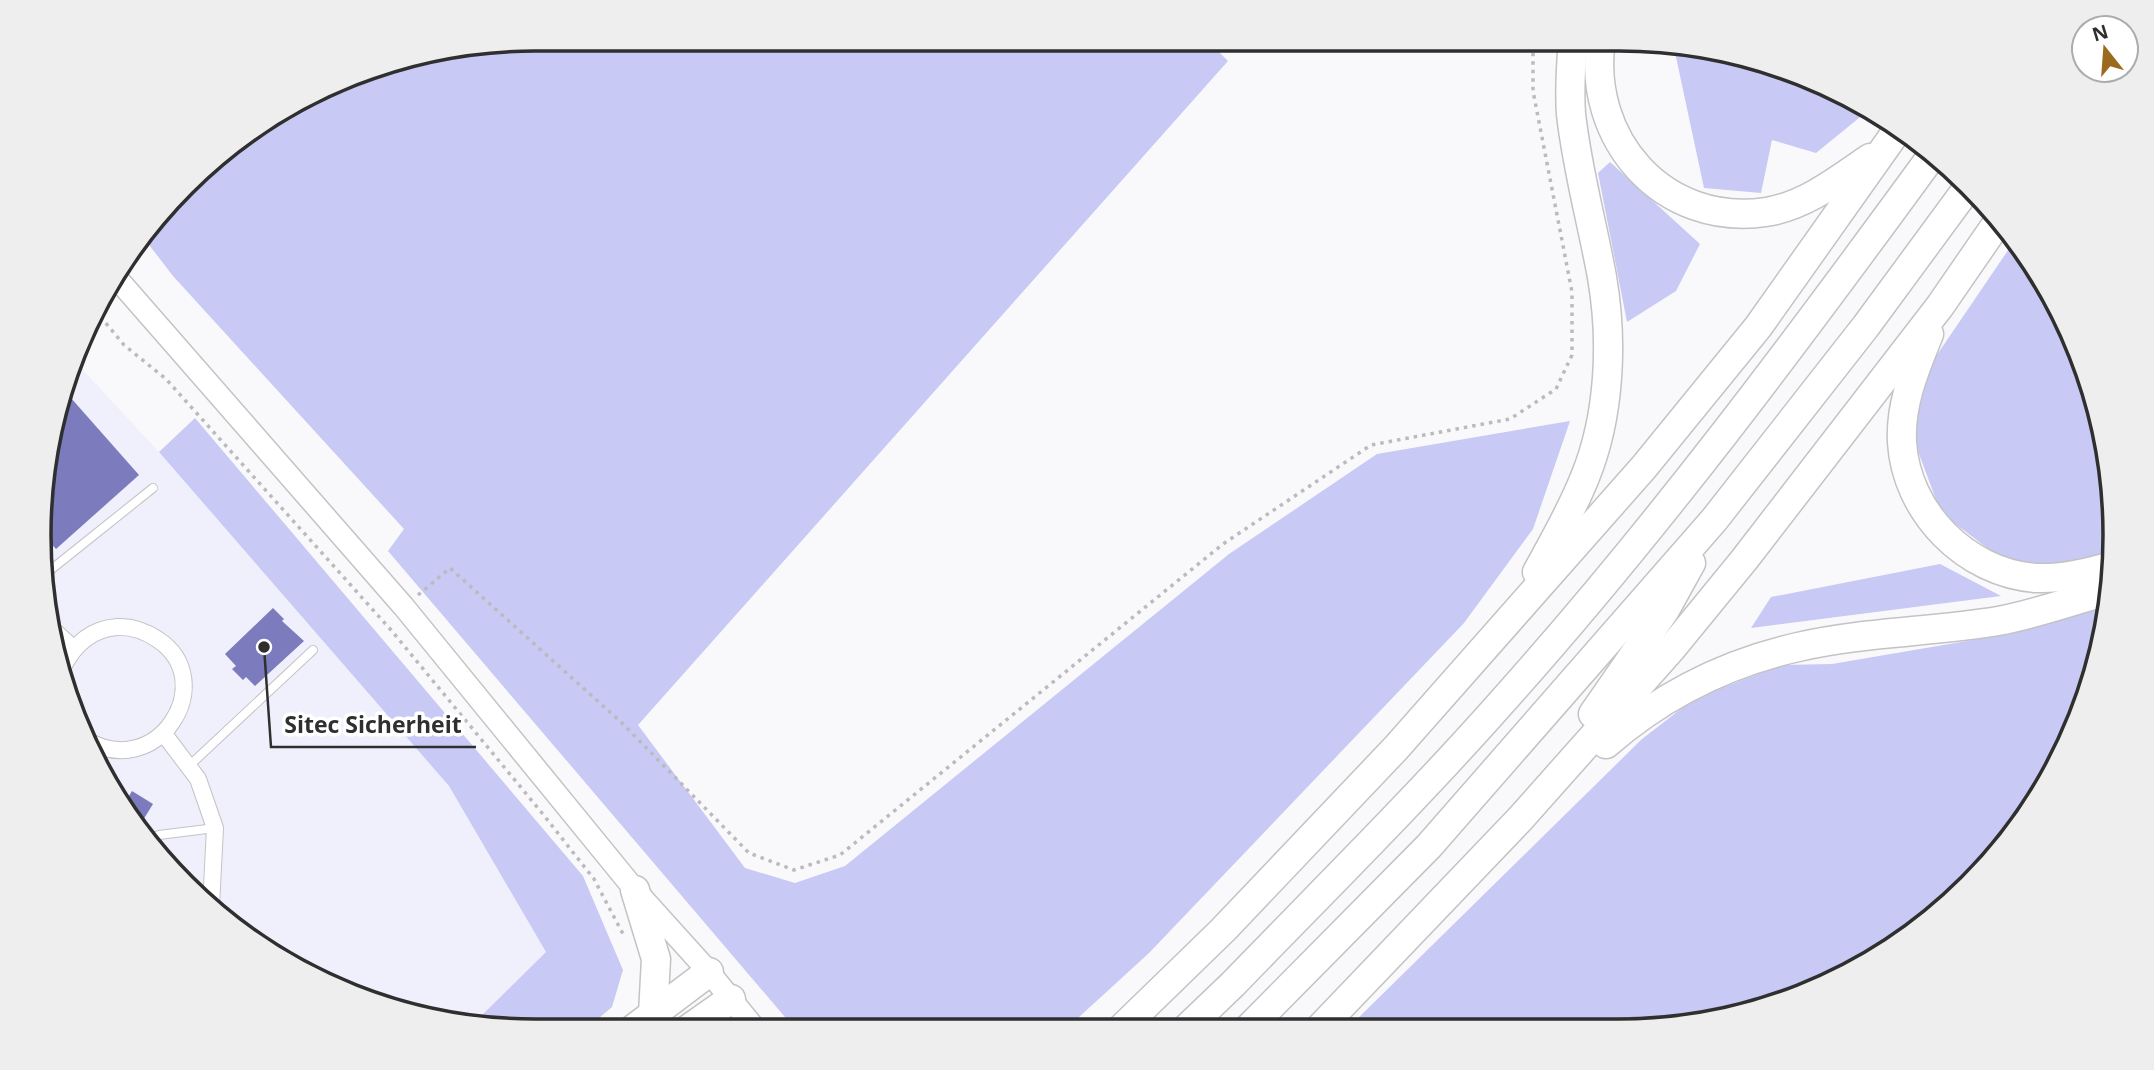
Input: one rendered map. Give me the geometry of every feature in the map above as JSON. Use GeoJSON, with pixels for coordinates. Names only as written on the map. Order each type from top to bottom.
{"type":"FeatureCollection","features":[{"type":"Feature","properties":{"kind":"highway"},"geometry":{"type":"LineString","coordinates":[[1508,623],[1569,514],[1585,476],[1597,436],[1605,384],[1608,338],[1602,280],[1580,173],[1571,111],[1573,51]]}},
{"type":"Feature","properties":{"kind":"highway"},"geometry":{"type":"LineString","coordinates":[[1600,51],[1598,74],[1610,127],[1637,167],[1676,197],[1718,212],[1743,214],[1769,211],[1818,193],[1892,138]]}},
{"type":"Feature","properties":{"kind":"highway"},"geometry":{"type":"LineString","coordinates":[[1131,1019],[1289,862],[1396,748],[1644,467],[1758,327],[1892,138]]}},
{"type":"Feature","properties":{"kind":"highway"},"geometry":{"type":"LineString","coordinates":[[1196,1019],[1369,844],[1518,683],[1650,528],[1784,358],[1927,162]]}},
{"type":"Feature","properties":{"kind":"highway"},"geometry":{"type":"LineString","coordinates":[[1258,1019],[1429,846],[1714,520],[1866,326],[1963,195]]}},
{"type":"Feature","properties":{"kind":"highway"},"geometry":{"type":"LineString","coordinates":[[1329,1019],[1520,820],[1688,628],[1744,560],[1940,306],[1993,229]]}},
{"type":"Feature","properties":{"kind":"highway"},"geometry":{"type":"LineString","coordinates":[[1940,306],[1908,388],[1903,416],[1902,443],[1905,462],[1919,501],[1931,520],[1968,555],[2007,573],[2038,578],[2070,576],[2102,568]]}},
{"type":"Feature","properties":{"kind":"highway"},"geometry":{"type":"LineString","coordinates":[[1520,820],[1665,610],[1714,520]]}},
{"type":"Feature","properties":{"kind":"highway"},"geometry":{"type":"LineString","coordinates":[[1520,820],[1633,720],[1672,695],[1734,665],[1799,647],[2000,621],[2099,593]]}},
{"type":"Feature","properties":{"kind":"highway"},"geometry":{"type":"LineString","coordinates":[[635,890],[656,959],[644,1019]]}},
{"type":"Feature","properties":{"kind":"highway"},"geometry":{"type":"LineString","coordinates":[[647,1019],[709,972]]}},
{"type":"Feature","properties":{"kind":"highway"},"geometry":{"type":"LineString","coordinates":[[703,1019],[731,999]]}},
{"type":"Feature","properties":{"kind":"main road"},"geometry":{"type":"LineString","coordinates":[[122,284],[404,607],[635,890],[747,1019]]}},
{"type":"Feature","properties":{"kind":"street"},"geometry":{"type":"LineString","coordinates":[[67,660],[74,649],[89,635],[108,628],[128,627],[147,632],[164,643],[176,660],[183,678],[183,699],[176,718],[164,734],[149,745],[131,750],[100,747]]}},
{"type":"Feature","properties":{"kind":"street"},"geometry":{"type":"LineString","coordinates":[[62,638],[74,649]]}},
{"type":"Feature","properties":{"kind":"street"},"geometry":{"type":"LineString","coordinates":[[164,734],[198,779],[215,828],[212,895]]}},
{"type":"Feature","properties":{"kind":"lane"},"geometry":{"type":"LineString","coordinates":[[52,569],[153,488]]}},
{"type":"Feature","properties":{"kind":"lane"},"geometry":{"type":"LineString","coordinates":[[189,766],[313,650]]}},
{"type":"Feature","properties":{"kind":"lane"},"geometry":{"type":"LineString","coordinates":[[156,836],[215,828]]}},
{"type":"Feature","properties":{"kind":"path"},"geometry":{"type":"LineString","coordinates":[[404,607],[450,568],[622,723],[749,853],[794,870],[840,855],[1223,544],[1371,445],[1510,419],[1556,388],[1572,355],[1572,292],[1533,91],[1533,51]]}},
{"type":"Feature","properties":{"kind":"path"},"geometry":{"type":"LineString","coordinates":[[102,319],[124,345],[166,379],[391,630],[594,879],[628,944]]}},
{"type":"Feature","properties":{"kind":"shaded area"},"geometry":{"type":"Polygon","coordinates":[[[535,51],[1218,51],[1228,61],[638,725],[745,868],[795,883],[845,866],[1229,554],[1377,454],[1570,421],[1533,529],[1464,623],[1149,953],[1077,1019],[787,1019],[388,551],[404,529],[173,276],[148,244],[193,193],[240,151],[266,132],[321,101],[379,76],[441,60],[535,51]]]}},
{"type":"Feature","properties":{"kind":"shaded area"},"geometry":{"type":"Polygon","coordinates":[[[1675,54],[1713,60],[1775,76],[1861,116],[1816,153],[1772,140],[1761,193],[1704,188],[1675,54]]]}},
{"type":"Feature","properties":{"kind":"shaded area"},"geometry":{"type":"Polygon","coordinates":[[[1610,162],[1700,244],[1676,291],[1627,322],[1598,173],[1610,162]]]}},
{"type":"Feature","properties":{"kind":"shaded area"},"geometry":{"type":"Polygon","coordinates":[[[2009,249],[2053,321],[2078,379],[2099,472],[2102,555],[2047,569],[2003,560],[1941,513],[1916,446],[1911,393],[2009,249]]]}},
{"type":"Feature","properties":{"kind":"shaded area"},"geometry":{"type":"Polygon","coordinates":[[[81,367],[159,452],[449,786],[546,952],[481,1016],[441,1010],[379,994],[321,969],[266,938],[216,899],[151,830],[116,777],[76,691],[55,598],[51,535],[55,472],[67,410],[81,367]]]}},
{"type":"Feature","properties":{"kind":"shaded area"},"geometry":{"type":"Polygon","coordinates":[[[195,418],[583,876],[623,970],[612,1007],[598,1019],[481,1016],[546,952],[449,786],[159,452],[195,418]]]}},
{"type":"Feature","properties":{"kind":"shaded area"},"geometry":{"type":"Polygon","coordinates":[[[1940,564],[2001,596],[1751,628],[1771,597],[1940,564]]]}},
{"type":"Feature","properties":{"kind":"shaded area"},"geometry":{"type":"Polygon","coordinates":[[[2098,605],[2078,691],[2053,749],[2022,804],[1983,854],[1938,899],[1888,938],[1861,954],[1775,994],[1682,1015],[1619,1019],[1357,1019],[1642,739],[1695,698],[1782,665],[1832,664],[2008,634],[2098,605]]]}},
{"type":"Feature","properties":{"kind":"building"},"geometry":{"type":"Polygon","coordinates":[[[71,398],[139,475],[56,549],[51,544],[52,503],[60,441],[71,398]]]}},
{"type":"Feature","properties":{"kind":"building"},"geometry":{"type":"Polygon","coordinates":[[[273,608],[284,619],[282,621],[304,641],[255,686],[246,677],[243,680],[232,669],[236,666],[225,654],[273,608]]]}},
{"type":"Feature","properties":{"kind":"building"},"geometry":{"type":"Polygon","coordinates":[[[132,791],[153,804],[143,820],[132,804],[128,798],[132,791]]]}},
{"type":"Feature","properties":{"kind":"place","name":"Sitec Sicherheit"},"geometry":{"type":"Point","coordinates":[264,647]}}]}
